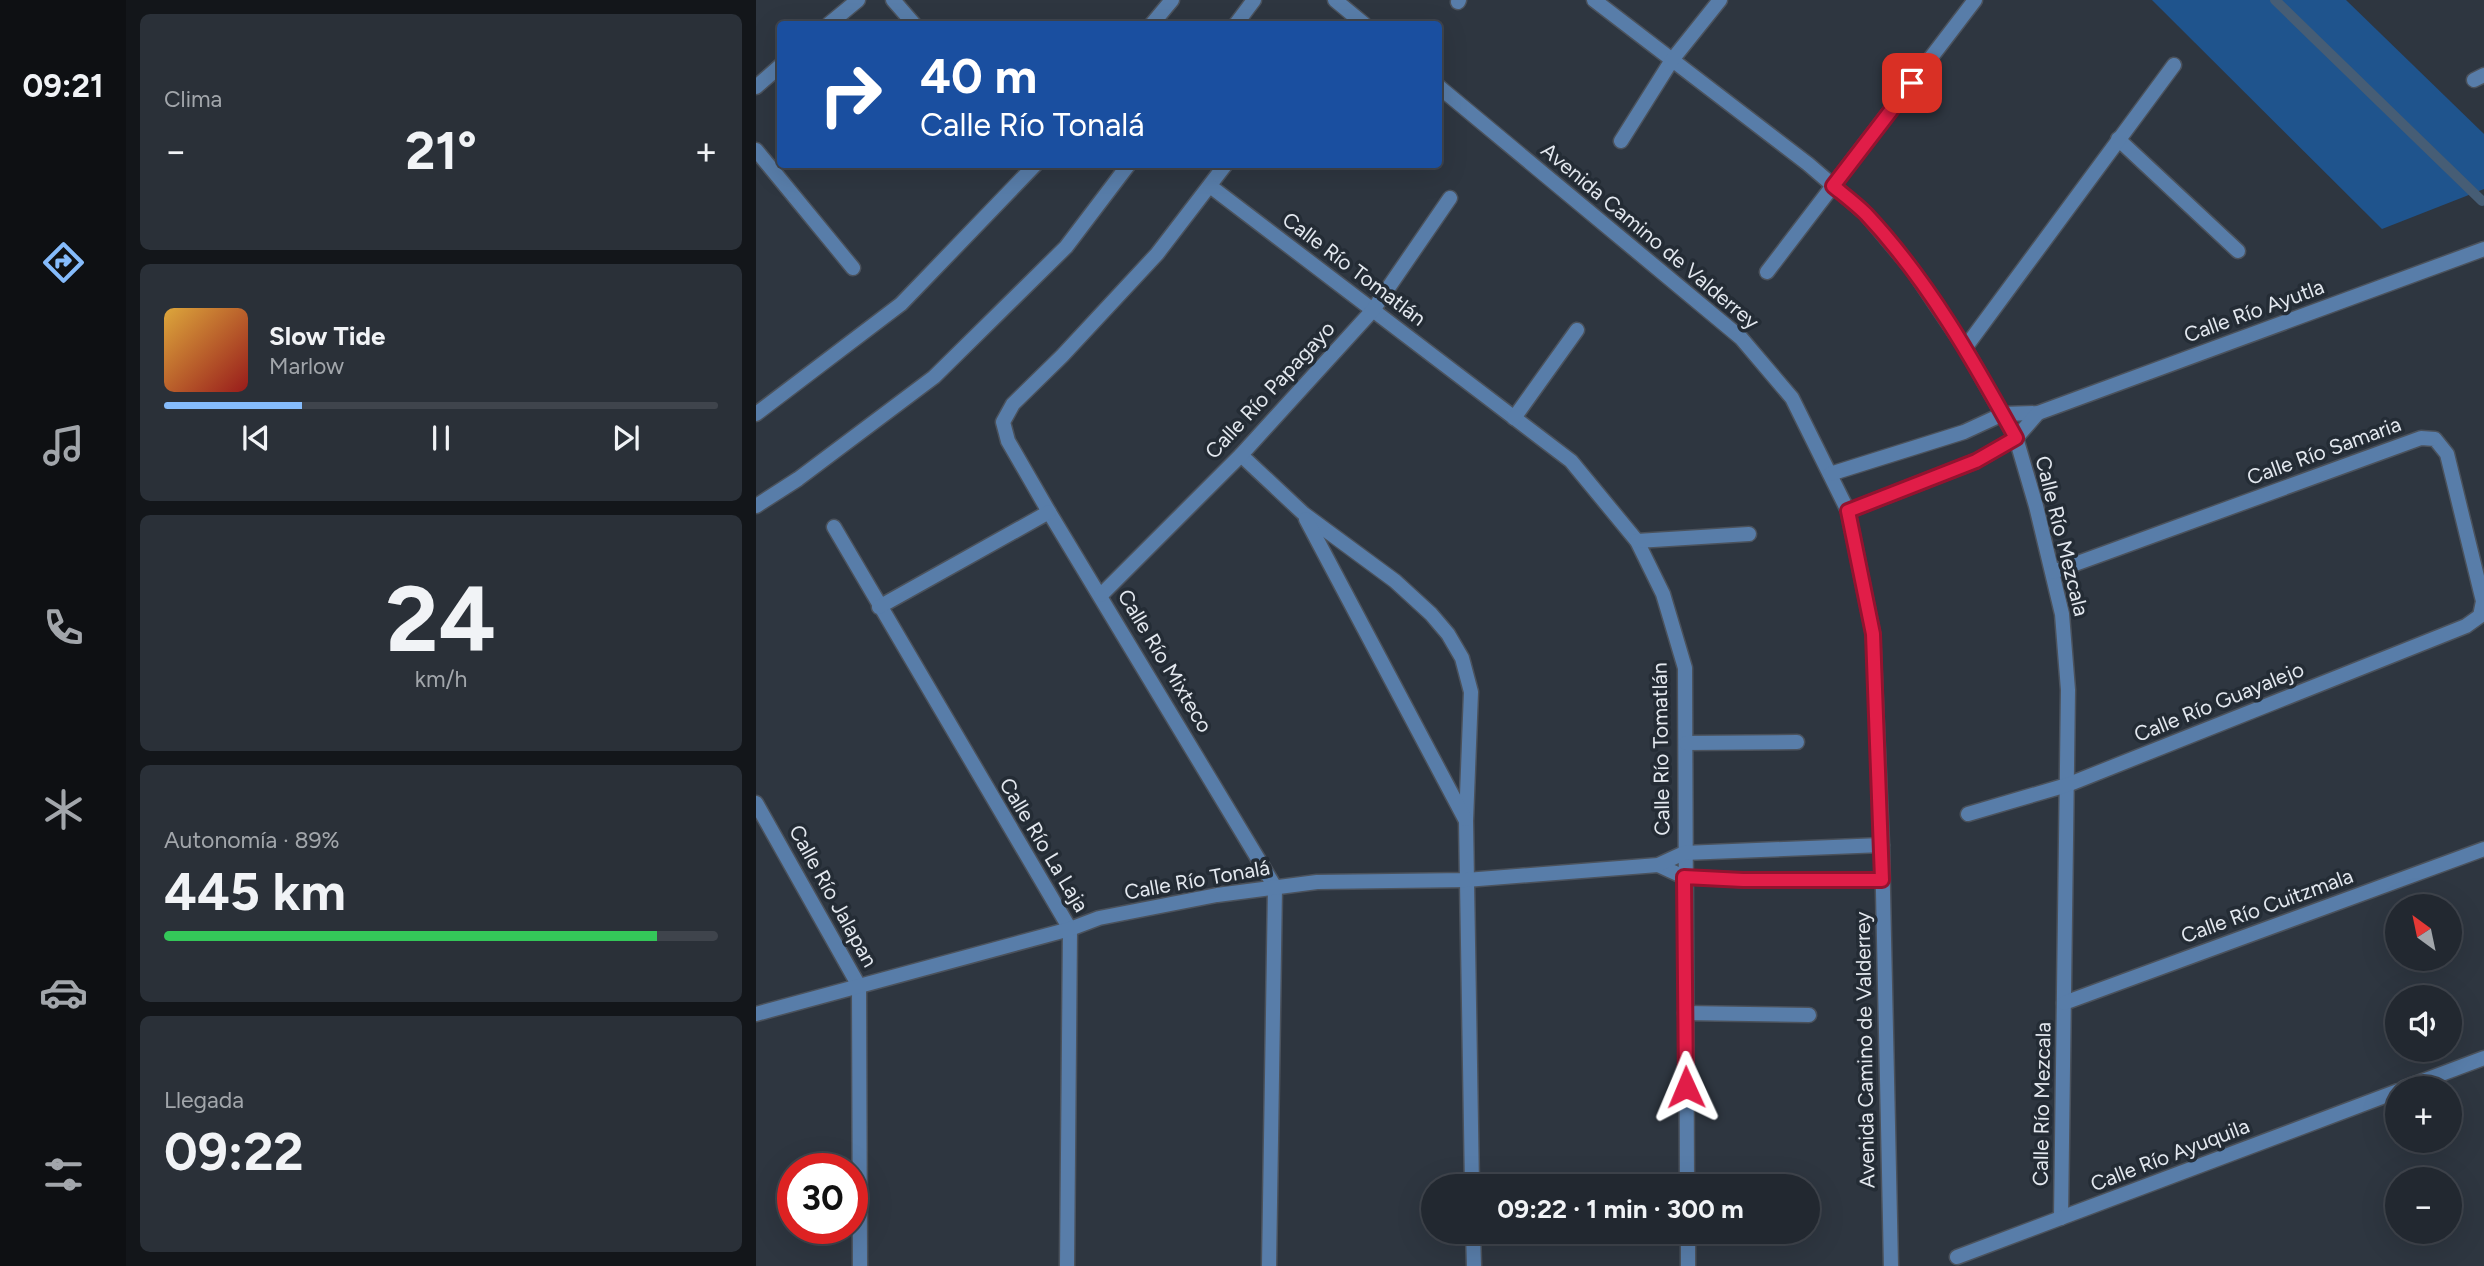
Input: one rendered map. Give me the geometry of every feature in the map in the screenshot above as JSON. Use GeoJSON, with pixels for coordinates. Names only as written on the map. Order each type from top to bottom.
{"type":"FeatureCollection","features":[{"type":"Feature","properties":{"kind":"street"},"geometry":{"type":"LineString","coordinates":[[833,21],[858,0]]}},
{"type":"Feature","properties":{"kind":"street"},"geometry":{"type":"LineString","coordinates":[[893,0],[911,21]]}},
{"type":"Feature","properties":{"kind":"street"},"geometry":{"type":"LineString","coordinates":[[1154,21],[1172,0]]}},
{"type":"Feature","properties":{"kind":"street"},"geometry":{"type":"LineString","coordinates":[[1238,21],[1254,0]]}},
{"type":"Feature","properties":{"kind":"street"},"geometry":{"type":"LineString","coordinates":[[1335,0],[1360,21]]}},
{"type":"Feature","properties":{"kind":"street","name":"Calle Río Mezcala"},"geometry":{"type":"LineString","coordinates":[[1594,0],[1865,213],[1912,269],[1965,348],[2016,438],[2062,614],[2068,690],[2062,1218]]}},
{"type":"Feature","properties":{"kind":"street"},"geometry":{"type":"LineString","coordinates":[[1620,141],[1672,60],[1720,0]]}},
{"type":"Feature","properties":{"kind":"street"},"geometry":{"type":"LineString","coordinates":[[1767,272],[1975,0]]}},
{"type":"Feature","properties":{"kind":"street"},"geometry":{"type":"LineString","coordinates":[[1965,348],[2174,65]]}},
{"type":"Feature","properties":{"kind":"street"},"geometry":{"type":"LineString","coordinates":[[756,87],[777,69]]}},
{"type":"Feature","properties":{"kind":"street","name":"Avenida Camino de Valderrey"},"geometry":{"type":"LineString","coordinates":[[1442,89],[1741,338],[1792,398],[1848,511],[1873,634],[1882,845],[1891,1266]]}},
{"type":"Feature","properties":{"kind":"street"},"geometry":{"type":"LineString","coordinates":[[2118,139],[2238,251]]}},
{"type":"Feature","properties":{"kind":"street"},"geometry":{"type":"LineString","coordinates":[[756,150],[853,268]]}},
{"type":"Feature","properties":{"kind":"street"},"geometry":{"type":"LineString","coordinates":[[756,414],[901,304],[1032,168]]}},
{"type":"Feature","properties":{"kind":"street"},"geometry":{"type":"LineString","coordinates":[[756,506],[798,479],[934,377],[1066,247],[1126,168]]}},
{"type":"Feature","properties":{"kind":"street","name":"Calle Río Mixteco"},"geometry":{"type":"LineString","coordinates":[[1223,168],[1157,254],[1062,356],[1013,404],[1003,422],[1008,441],[1049,512],[1275,887]]}},
{"type":"Feature","properties":{"kind":"street","name":"Calle Río Tomatlán"},"geometry":{"type":"LineString","coordinates":[[1210,186],[1571,461],[1637,541],[1663,594],[1685,668],[1687,1174]]}},
{"type":"Feature","properties":{"kind":"street","name":"Calle Río Papagayo"},"geometry":{"type":"LineString","coordinates":[[1101,595],[1241,455],[1373,310],[1450,198]]}},
{"type":"Feature","properties":{"kind":"street","name":"Calle Río Ayutla"},"geometry":{"type":"LineString","coordinates":[[1830,474],[1964,432],[2003,414],[2038,413],[2484,249]]}},
{"type":"Feature","properties":{"kind":"street"},"geometry":{"type":"LineString","coordinates":[[1514,418],[1577,330]]}},
{"type":"Feature","properties":{"kind":"street","name":"Calle Río Ayutla"},"geometry":{"type":"LineString","coordinates":[[1848,511],[1976,461],[2016,438],[2038,413]]}},
{"type":"Feature","properties":{"kind":"street","name":"Calle Río Samaria"},"geometry":{"type":"LineString","coordinates":[[2053,572],[2421,438],[2435,439],[2447,454],[2483,601],[2480,616]]}},
{"type":"Feature","properties":{"kind":"street"},"geometry":{"type":"LineString","coordinates":[[1241,455],[1304,514],[1395,581],[1431,614],[1448,634],[1462,658],[1471,692],[1466,880],[1472,1174]]}},
{"type":"Feature","properties":{"kind":"street"},"geometry":{"type":"LineString","coordinates":[[879,607],[1049,512]]}},
{"type":"Feature","properties":{"kind":"street"},"geometry":{"type":"LineString","coordinates":[[1304,514],[1466,821]]}},
{"type":"Feature","properties":{"kind":"street","name":"Calle Río La Laja"},"geometry":{"type":"LineString","coordinates":[[834,527],[1070,929],[1067,1266]]}},
{"type":"Feature","properties":{"kind":"street"},"geometry":{"type":"LineString","coordinates":[[1637,541],[1749,534]]}},
{"type":"Feature","properties":{"kind":"street","name":"Calle Río Guayalejo"},"geometry":{"type":"LineString","coordinates":[[1968,814],[2067,785],[2466,626],[2480,616]]}},
{"type":"Feature","properties":{"kind":"street"},"geometry":{"type":"LineString","coordinates":[[1686,743],[1797,743]]}},
{"type":"Feature","properties":{"kind":"street","name":"Calle Río Jalapan"},"geometry":{"type":"LineString","coordinates":[[756,803],[859,986],[860,1266]]}},
{"type":"Feature","properties":{"kind":"street","name":"Calle Río Tonalá"},"geometry":{"type":"LineString","coordinates":[[756,1014],[1070,929],[1100,918],[1217,895],[1317,882],[1466,880],[1658,865],[1684,853],[1882,845]]}},
{"type":"Feature","properties":{"kind":"street","name":"Calle Río Cuitzmala"},"geometry":{"type":"LineString","coordinates":[[2064,1003],[2484,849]]}},
{"type":"Feature","properties":{"kind":"street","name":"Calle Río Tonalá"},"geometry":{"type":"LineString","coordinates":[[1658,865],[1684,877],[1743,880],[1882,880]]}},
{"type":"Feature","properties":{"kind":"street"},"geometry":{"type":"LineString","coordinates":[[1269,1266],[1275,887]]}},
{"type":"Feature","properties":{"kind":"street"},"geometry":{"type":"LineString","coordinates":[[1685,1013],[1809,1015]]}},
{"type":"Feature","properties":{"kind":"street"},"geometry":{"type":"LineString","coordinates":[[2436,1076],[2484,1058]]}},
{"type":"Feature","properties":{"kind":"street","name":"Calle Río Ayuquila"},"geometry":{"type":"LineString","coordinates":[[1957,1258],[2385,1096]]}},
{"type":"Feature","properties":{"kind":"street"},"geometry":{"type":"LineString","coordinates":[[1473,1244],[1474,1266]]}},
{"type":"Feature","properties":{"kind":"street"},"geometry":{"type":"LineString","coordinates":[[1688,1244],[1688,1266]]}},
{"type":"Feature","properties":{"kind":"shaded area"},"geometry":{"type":"Polygon","coordinates":[[[2152,0],[2346,0],[2484,134],[2484,189],[2382,229],[2152,0]]]}},
{"type":"Feature","properties":{"kind":"waterway"},"geometry":{"type":"LineString","coordinates":[[2275,0],[2482,201]]}},
{"type":"Feature","properties":{"kind":"route"},"geometry":{"type":"LineString","coordinates":[[1686,1087],[1684,877],[1743,880],[1882,880],[1873,634],[1848,511],[1976,461],[2016,438],[1965,348],[1912,269],[1865,213],[1833,186],[1912,83]]}}]}
